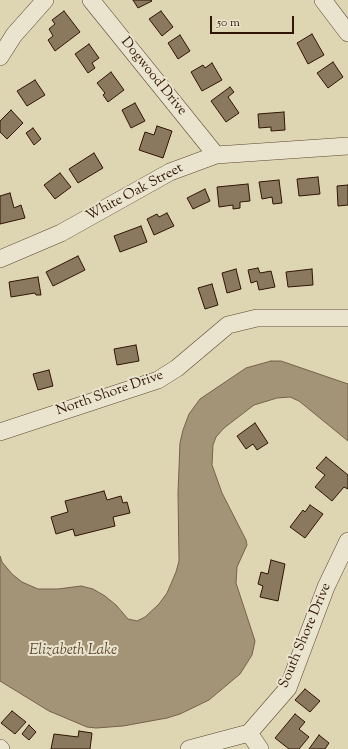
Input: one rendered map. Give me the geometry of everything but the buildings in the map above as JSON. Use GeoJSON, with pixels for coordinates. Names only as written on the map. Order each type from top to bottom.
{"type":"FeatureCollection","features":[{"type":"Feature","properties":{"kind":"street"},"geometry":{"type":"LineString","coordinates":[[0,57],[14,35],[45,0]]}},
{"type":"Feature","properties":{"kind":"street","name":"Dogwood Drive"},"geometry":{"type":"LineString","coordinates":[[91,0],[216,155]]}},
{"type":"Feature","properties":{"kind":"street"},"geometry":{"type":"LineString","coordinates":[[323,0],[348,32]]}},
{"type":"Feature","properties":{"kind":"street","name":"White Oak Street"},"geometry":{"type":"LineString","coordinates":[[0,259],[61,233],[170,172],[216,155],[348,146]]}},
{"type":"Feature","properties":{"kind":"street","name":"North Shore Drive"},"geometry":{"type":"LineString","coordinates":[[0,432],[158,380],[177,368],[228,325],[257,318],[348,318]]}},
{"type":"Feature","properties":{"kind":"street","name":"South Shore Drive"},"geometry":{"type":"LineString","coordinates":[[249,733],[288,688],[326,587],[348,541]]}},
{"type":"Feature","properties":{"kind":"street"},"geometry":{"type":"LineString","coordinates":[[189,749],[249,733],[260,749]]}},
{"type":"Feature","properties":{"kind":"water","name":"Elizabeth Lake"},"geometry":{"type":"Polygon","coordinates":[[[271,361],[281,361],[348,384],[348,441],[299,401],[290,397],[277,398],[254,405],[224,428],[216,437],[213,445],[212,465],[222,493],[246,540],[247,545],[237,567],[236,583],[255,641],[252,655],[240,674],[209,700],[180,714],[167,718],[123,726],[96,728],[87,727],[49,711],[0,681],[0,556],[2,562],[12,574],[22,582],[38,589],[58,589],[81,586],[93,589],[116,605],[128,619],[137,621],[145,617],[159,604],[167,593],[179,561],[178,493],[180,443],[189,414],[200,399],[246,368],[271,361]]]}}]}
